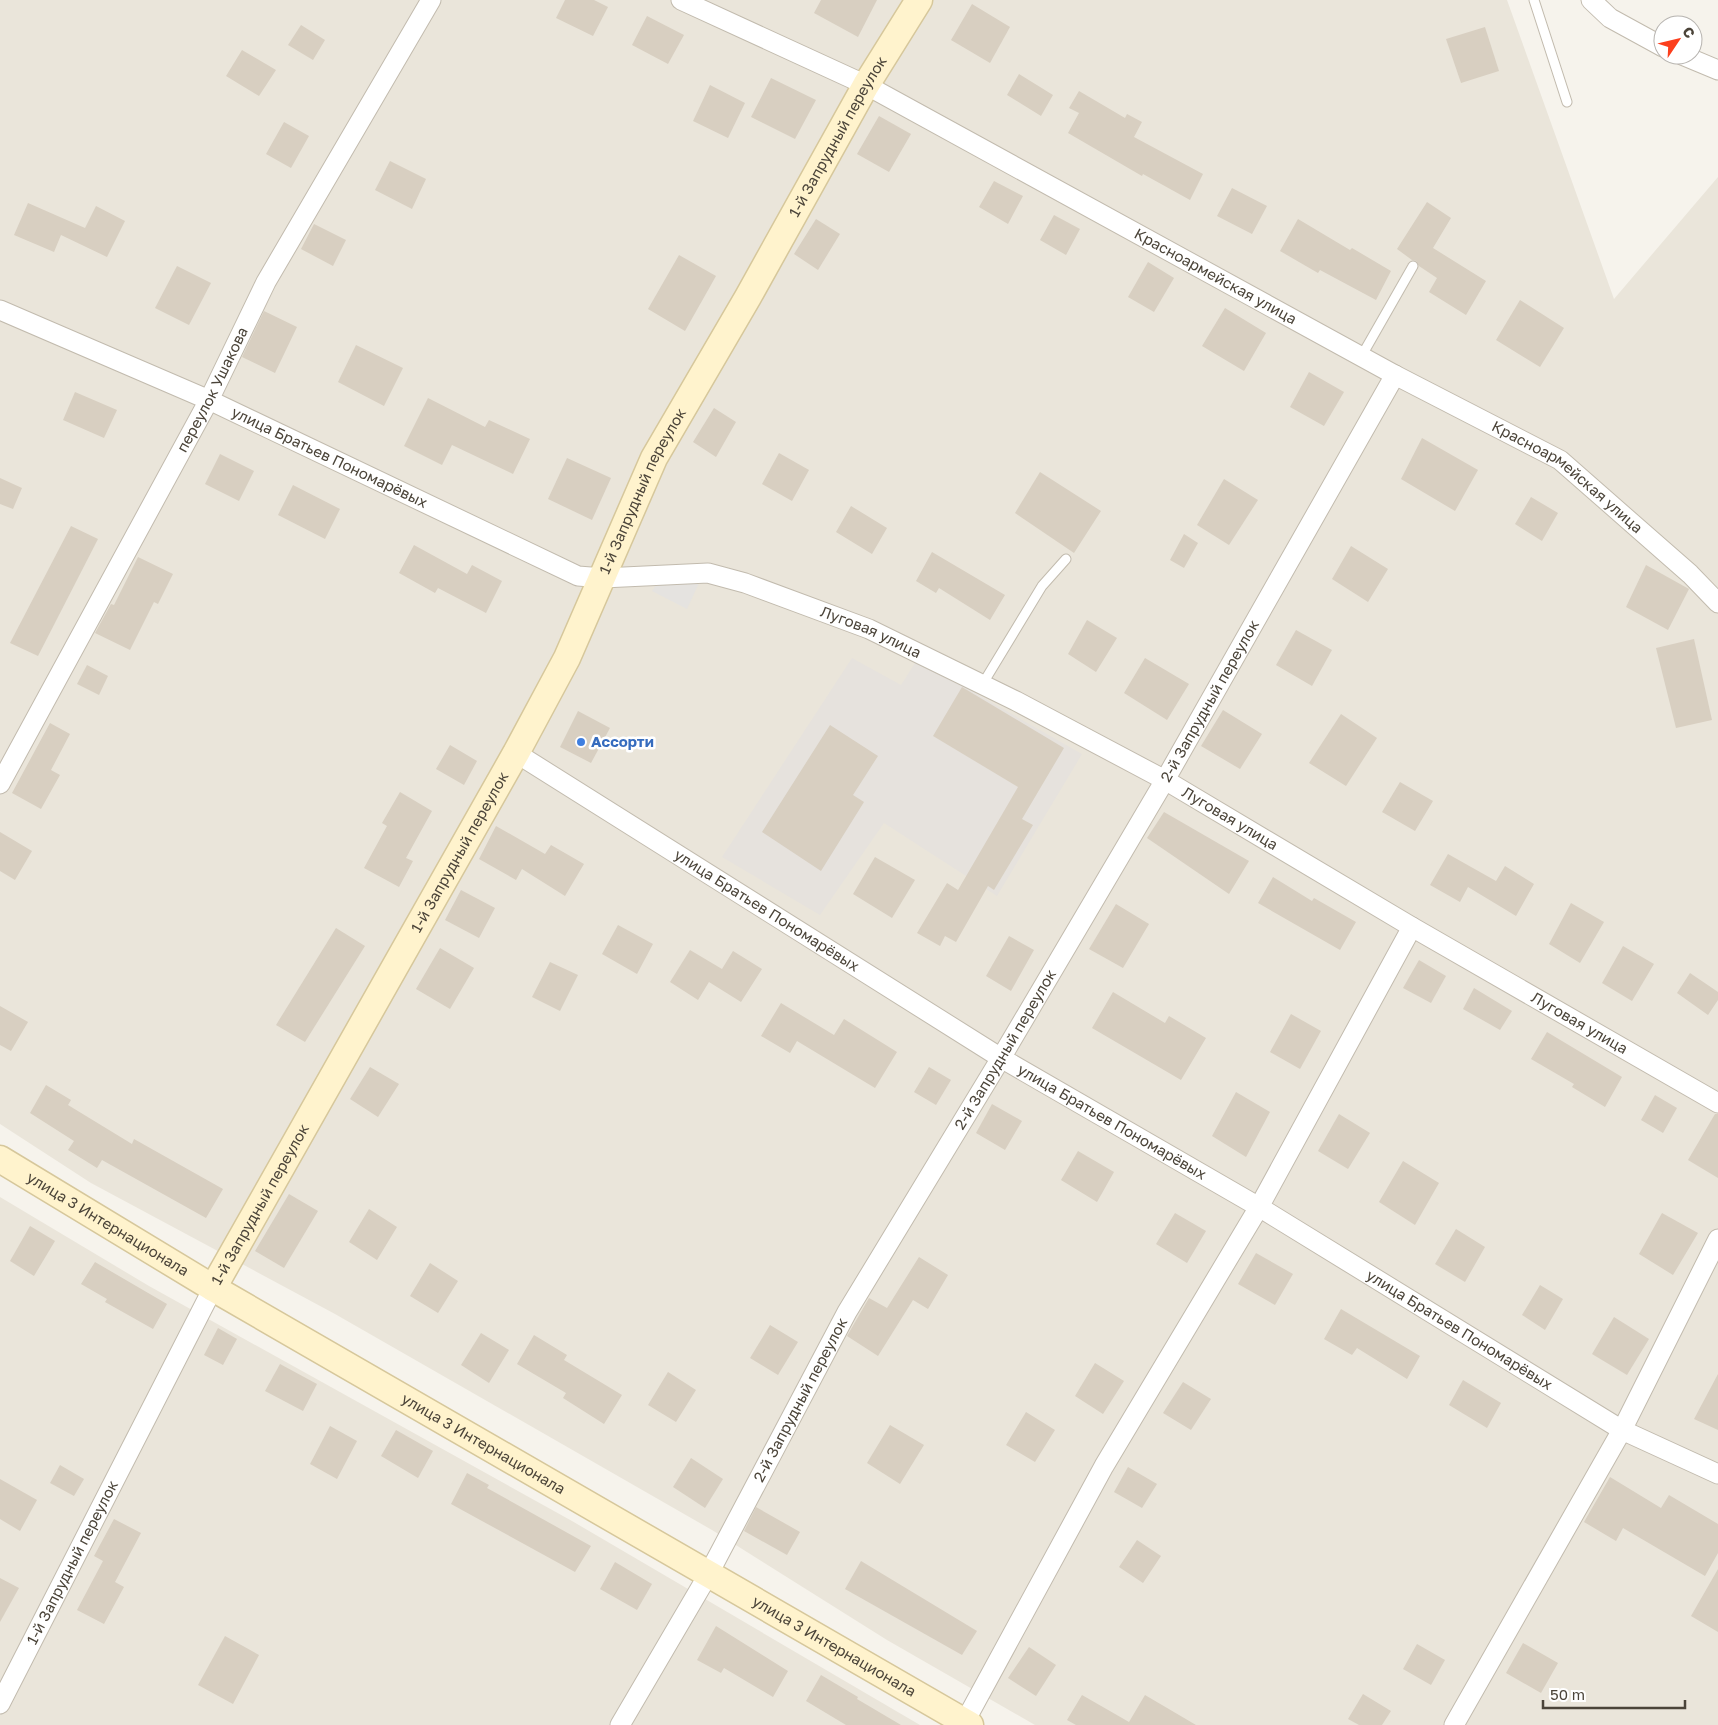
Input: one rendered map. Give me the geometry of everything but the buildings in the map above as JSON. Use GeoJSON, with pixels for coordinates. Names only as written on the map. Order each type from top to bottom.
{"type":"FeatureCollection","features":[{"type":"Feature","properties":{"kind":"street","name":"переулок Ушакова"},"geometry":{"type":"LineString","coordinates":[[0,784],[210,400],[266,282],[431,0]]}},
{"type":"Feature","properties":{"kind":"street","name":"Красноармейская улица"},"geometry":{"type":"LineString","coordinates":[[681,0],[866,85],[1394,375],[1560,460],[1690,574],[1718,603]]}},
{"type":"Feature","properties":{"kind":"street","name":"1-й Запрудный переулок"},"geometry":{"type":"LineString","coordinates":[[0,1704],[213,1288],[516,753],[567,658],[654,458],[748,297],[866,85],[919,0]]}},
{"type":"Feature","properties":{"kind":"street"},"geometry":{"type":"LineString","coordinates":[[1591,0],[1610,18],[1653,42]]}},
{"type":"Feature","properties":{"kind":"street"},"geometry":{"type":"LineString","coordinates":[[1703,64],[1718,70]]}},
{"type":"Feature","properties":{"kind":"street","name":"улица Братьев Пономарёвых"},"geometry":{"type":"LineString","coordinates":[[0,310],[210,400],[578,576],[603,578]]}},
{"type":"Feature","properties":{"kind":"street","name":"2-й Запрудный переулок"},"geometry":{"type":"LineString","coordinates":[[620,1725],[708,1574],[847,1312],[1001,1058],[1165,780],[1394,375]]}},
{"type":"Feature","properties":{"kind":"street","name":"Луговая улица"},"geometry":{"type":"LineString","coordinates":[[603,578],[708,573],[744,583],[869,629],[1165,780],[1412,927],[1718,1103]]}},
{"type":"Feature","properties":{"kind":"street","name":"улица Братьев Пономарёвых"},"geometry":{"type":"LineString","coordinates":[[516,753],[1001,1058],[1259,1207],[1622,1430],[1718,1474]]}},
{"type":"Feature","properties":{"kind":"street"},"geometry":{"type":"LineString","coordinates":[[966,1724],[1104,1466],[1259,1207],[1412,927]]}},
{"type":"Feature","properties":{"kind":"street","name":"улица 3 Интернационала"},"geometry":{"type":"LineString","coordinates":[[0,1159],[213,1288],[966,1724]]}},
{"type":"Feature","properties":{"kind":"street"},"geometry":{"type":"LineString","coordinates":[[1454,1725],[1622,1430],[1718,1239]]}},
{"type":"Feature","properties":{"kind":"lane"},"geometry":{"type":"LineString","coordinates":[[1534,0],[1567,102]]}},
{"type":"Feature","properties":{"kind":"lane"},"geometry":{"type":"LineString","coordinates":[[1361,357],[1413,266]]}},
{"type":"Feature","properties":{"kind":"lane"},"geometry":{"type":"LineString","coordinates":[[982,685],[1042,586],[1066,559]]}},
{"type":"Feature","properties":{"kind":"shaded area"},"geometry":{"type":"Polygon","coordinates":[[[0,0],[1507,0],[1614,299],[1718,177],[1718,1725],[1035,1725],[887,1640],[712,1530],[335,1314],[91,1183],[0,1124],[0,0]]]}},
{"type":"Feature","properties":{"kind":"shaded area"},"geometry":{"type":"Polygon","coordinates":[[[661,577],[699,583],[687,609],[652,591],[661,577]]]}},
{"type":"Feature","properties":{"kind":"shaded area"},"geometry":{"type":"Polygon","coordinates":[[[852,658],[901,685],[917,660],[1082,754],[997,896],[884,823],[820,915],[722,857],[852,658]]]}},
{"type":"Feature","properties":{"kind":"shaded area"},"geometry":{"type":"Polygon","coordinates":[[[0,1197],[149,1286],[572,1521],[920,1725],[0,1725],[0,1197]]]}},
{"type":"Feature","properties":{"kind":"place","name":"Ассорти"},"geometry":{"type":"Point","coordinates":[581,742]}}]}
